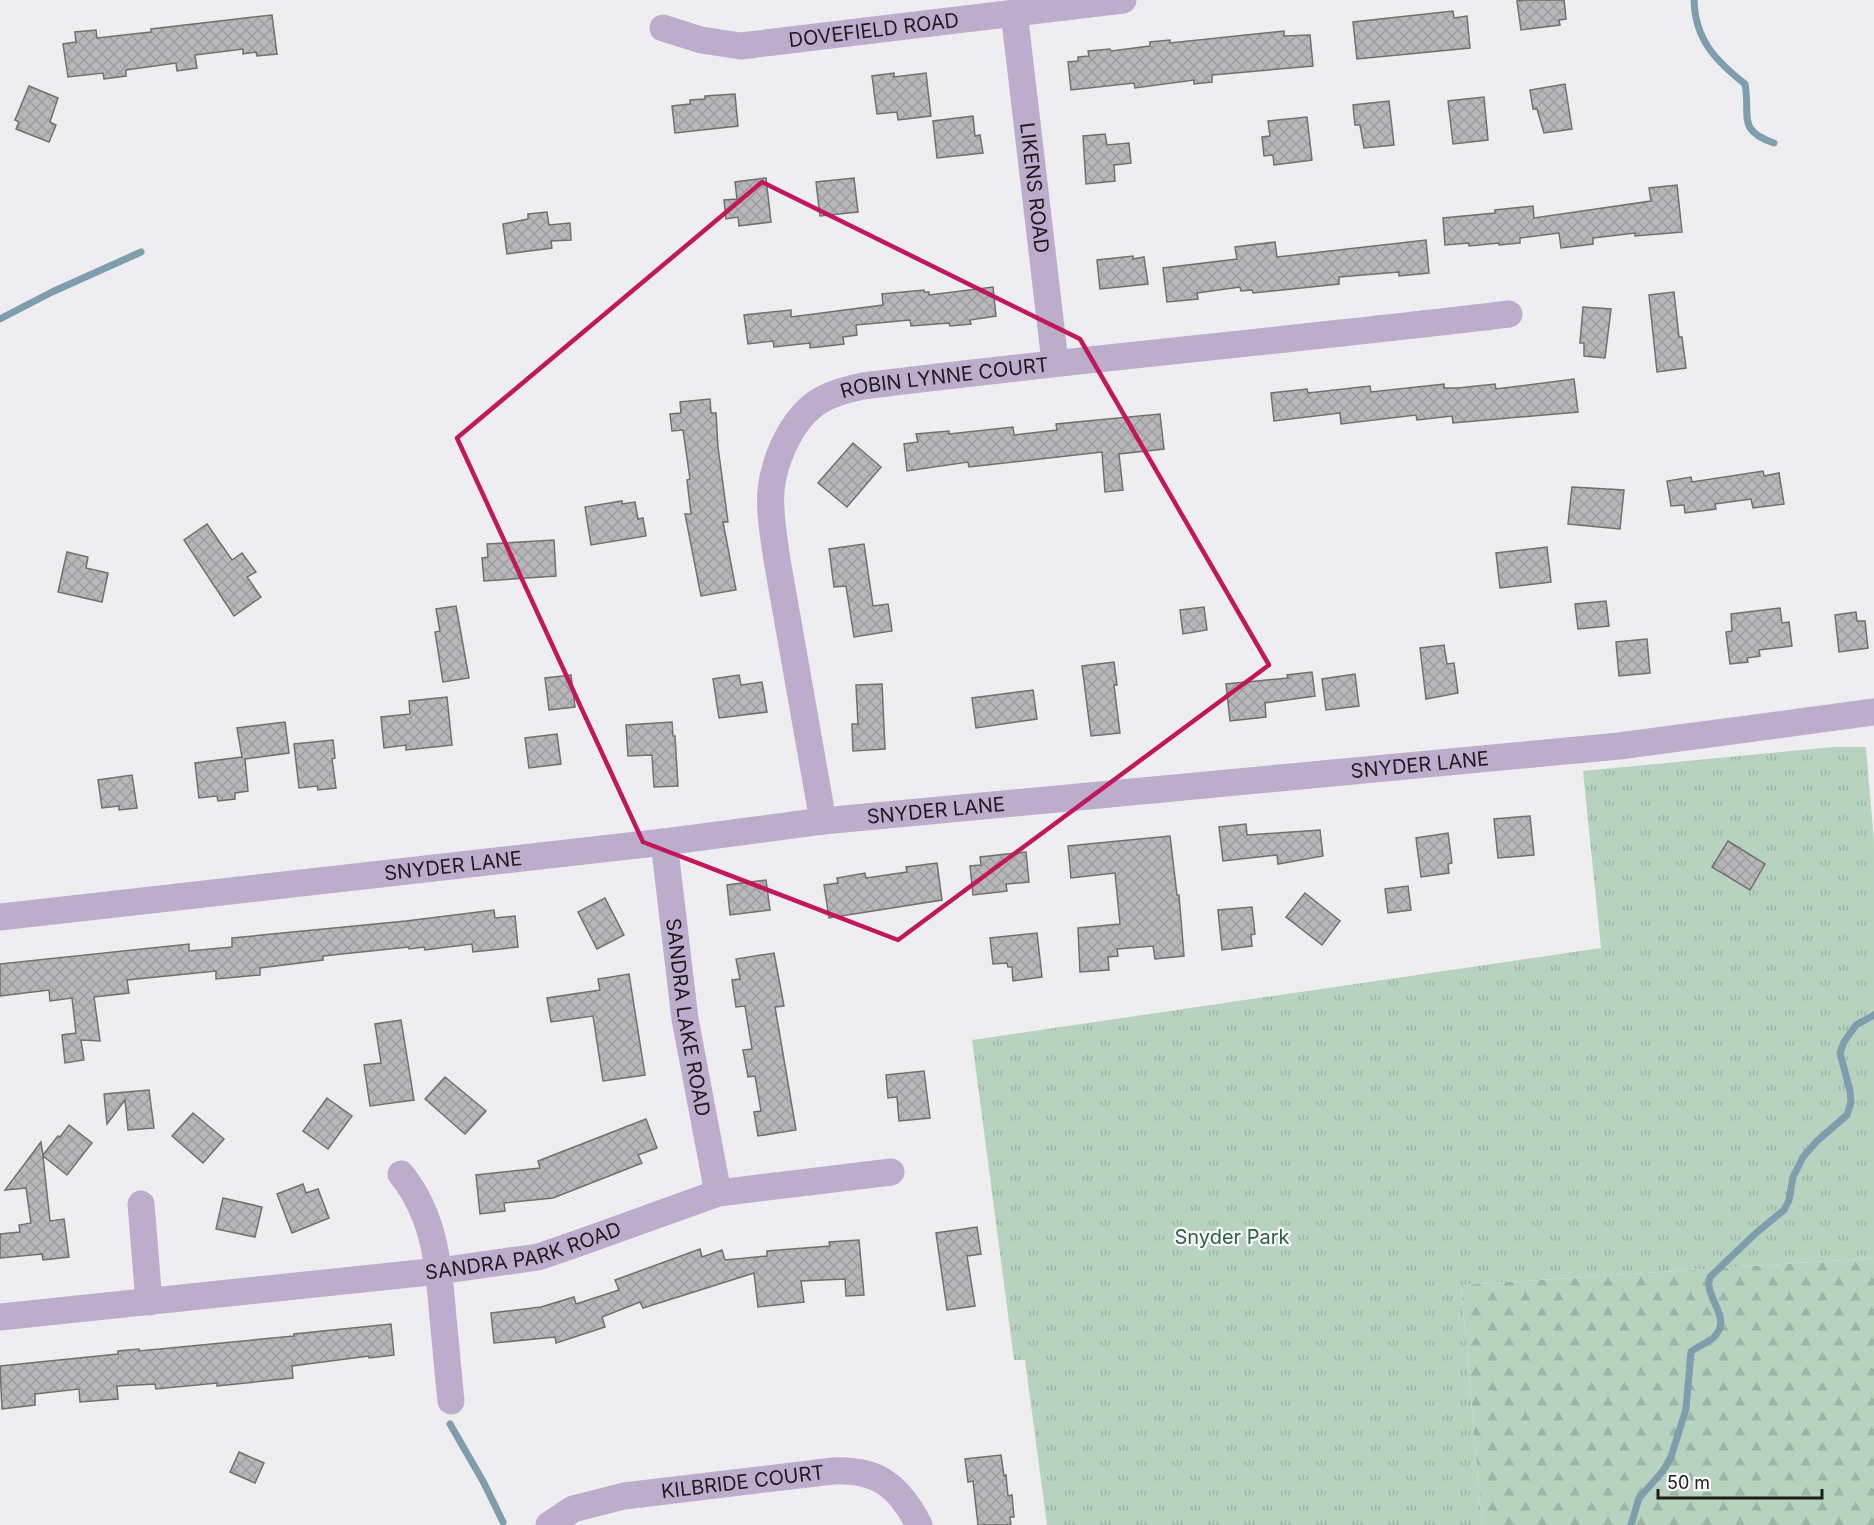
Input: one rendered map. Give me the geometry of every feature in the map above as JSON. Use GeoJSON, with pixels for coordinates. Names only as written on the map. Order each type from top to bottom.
{"type":"FeatureCollection","features":[{"type":"Feature","properties":{"kind":"street","name":"DOVEFIELD ROAD"},"geometry":{"type":"LineString","coordinates":[[663,28],[701,40],[741,46],[1123,0]]}},
{"type":"Feature","properties":{"kind":"street","name":"LIKENS ROAD"},"geometry":{"type":"LineString","coordinates":[[1014,12],[1054,362]]}},
{"type":"Feature","properties":{"kind":"street","name":"ROBIN LYNNE COURT"},"geometry":{"type":"LineString","coordinates":[[823,820],[777,560],[771,491],[781,452],[800,419],[812,406],[841,391],[862,386],[1054,362],[1147,355],[1509,314]]}},
{"type":"Feature","properties":{"kind":"street","name":"SNYDER LANE"},"geometry":{"type":"LineString","coordinates":[[0,917],[664,842],[823,820],[1660,741],[1874,712]]}},
{"type":"Feature","properties":{"kind":"street","name":"SANDRA LAKE ROAD"},"geometry":{"type":"LineString","coordinates":[[664,842],[685,1019],[718,1193]]}},
{"type":"Feature","properties":{"kind":"street","name":"SANDRA PARK ROAD"},"geometry":{"type":"LineString","coordinates":[[0,1317],[440,1271],[538,1257],[718,1193],[891,1172]]}},
{"type":"Feature","properties":{"kind":"street"},"geometry":{"type":"LineString","coordinates":[[401,1174],[419,1201],[427,1219],[440,1271],[451,1401]]}},
{"type":"Feature","properties":{"kind":"street"},"geometry":{"type":"LineString","coordinates":[[141,1204],[148,1302]]}},
{"type":"Feature","properties":{"kind":"street","name":"KILBRIDE COURT"},"geometry":{"type":"LineString","coordinates":[[549,1525],[573,1509],[624,1496],[854,1470],[868,1473],[882,1480],[894,1490],[905,1501],[919,1525]]}},
{"type":"Feature","properties":{"kind":"highlighted area"},"geometry":{"type":"Polygon","coordinates":[[[762,182],[1080,339],[1269,665],[898,940],[643,842],[457,438],[762,182]]]}},
{"type":"Feature","properties":{"kind":"green space","name":"Snyder Park"},"geometry":{"type":"Polygon","coordinates":[[[1833,747],[1866,747],[1874,841],[1874,1258],[1461,1285],[1482,1525],[1047,1525],[1025,1360],[1014,1360],[972,1040],[1601,948],[1583,771],[1833,747]]]}},
{"type":"Feature","properties":{"kind":"green space"},"geometry":{"type":"Polygon","coordinates":[[[1874,1258],[1874,1525],[1482,1525],[1461,1285],[1874,1258]]]}},
{"type":"Feature","properties":{"kind":"building"},"geometry":{"type":"Polygon","coordinates":[[[1564,0],[1566,19],[1559,20],[1560,25],[1521,30],[1517,1],[1564,0]]]}},
{"type":"Feature","properties":{"kind":"building"},"geometry":{"type":"Polygon","coordinates":[[[1453,11],[1454,18],[1467,16],[1470,48],[1357,59],[1353,22],[1453,11]]]}},
{"type":"Feature","properties":{"kind":"building"},"geometry":{"type":"Polygon","coordinates":[[[272,15],[277,54],[257,56],[256,52],[243,54],[243,49],[195,55],[197,68],[177,71],[176,63],[126,70],[126,76],[104,79],[103,73],[68,77],[63,44],[76,42],[75,32],[96,30],[97,38],[151,32],[151,29],[272,15]]]}},
{"type":"Feature","properties":{"kind":"building"},"geometry":{"type":"Polygon","coordinates":[[[1284,31],[1284,36],[1310,35],[1313,66],[1212,75],[1212,82],[1194,84],[1194,80],[1135,88],[1134,83],[1071,90],[1068,62],[1078,61],[1078,57],[1089,56],[1088,51],[1110,49],[1111,51],[1150,46],[1150,42],[1170,40],[1170,43],[1284,31]]]}},
{"type":"Feature","properties":{"kind":"building"},"geometry":{"type":"Polygon","coordinates":[[[894,73],[894,77],[926,73],[931,116],[898,120],[897,112],[877,114],[872,76],[894,73]]]}},
{"type":"Feature","properties":{"kind":"building"},"geometry":{"type":"Polygon","coordinates":[[[1565,84],[1572,129],[1544,133],[1537,109],[1533,109],[1530,90],[1565,84]]]}},
{"type":"Feature","properties":{"kind":"building"},"geometry":{"type":"Polygon","coordinates":[[[29,86],[58,98],[50,122],[56,125],[49,142],[16,129],[19,122],[15,120],[29,86]]]}},
{"type":"Feature","properties":{"kind":"building"},"geometry":{"type":"Polygon","coordinates":[[[735,94],[738,126],[675,133],[672,106],[690,104],[690,100],[705,99],[705,96],[735,94]]]}},
{"type":"Feature","properties":{"kind":"building"},"geometry":{"type":"Polygon","coordinates":[[[1484,97],[1488,140],[1453,144],[1448,101],[1484,97]]]}},
{"type":"Feature","properties":{"kind":"building"},"geometry":{"type":"Polygon","coordinates":[[[1389,101],[1394,145],[1364,148],[1360,125],[1355,125],[1353,105],[1389,101]]]}},
{"type":"Feature","properties":{"kind":"building"},"geometry":{"type":"Polygon","coordinates":[[[973,116],[975,136],[980,135],[983,153],[937,158],[933,121],[973,116]]]}},
{"type":"Feature","properties":{"kind":"building"},"geometry":{"type":"Polygon","coordinates":[[[1307,117],[1312,160],[1274,165],[1273,155],[1264,156],[1262,137],[1270,136],[1268,121],[1307,117]]]}},
{"type":"Feature","properties":{"kind":"building"},"geometry":{"type":"Polygon","coordinates":[[[1105,134],[1107,145],[1129,143],[1131,163],[1114,165],[1115,181],[1086,184],[1083,136],[1105,134]]]}},
{"type":"Feature","properties":{"kind":"building"},"geometry":{"type":"Polygon","coordinates":[[[766,178],[771,222],[739,226],[738,217],[726,219],[724,200],[737,199],[735,182],[766,178]]]}},
{"type":"Feature","properties":{"kind":"building"},"geometry":{"type":"Polygon","coordinates":[[[854,178],[858,212],[820,216],[816,182],[854,178]]]}},
{"type":"Feature","properties":{"kind":"building"},"geometry":{"type":"Polygon","coordinates":[[[1677,185],[1682,232],[1635,236],[1635,233],[1593,238],[1593,244],[1561,248],[1559,233],[1520,238],[1520,243],[1445,245],[1443,218],[1495,213],[1495,210],[1533,206],[1534,218],[1651,201],[1649,188],[1677,185]]]}},
{"type":"Feature","properties":{"kind":"building"},"geometry":{"type":"Polygon","coordinates":[[[547,212],[549,225],[570,223],[571,240],[551,241],[552,248],[507,254],[503,224],[528,219],[528,214],[547,212]]]}},
{"type":"Feature","properties":{"kind":"building"},"geometry":{"type":"Polygon","coordinates":[[[1426,240],[1429,273],[1399,276],[1399,272],[1339,277],[1339,284],[1253,293],[1252,290],[1241,291],[1240,287],[1197,293],[1198,299],[1167,302],[1163,268],[1237,259],[1235,247],[1275,242],[1277,257],[1426,240]]]}},
{"type":"Feature","properties":{"kind":"building"},"geometry":{"type":"Polygon","coordinates":[[[1133,256],[1133,259],[1144,257],[1148,284],[1100,289],[1097,260],[1133,256]]]}},
{"type":"Feature","properties":{"kind":"building"},"geometry":{"type":"Polygon","coordinates":[[[993,287],[996,316],[970,320],[971,324],[911,326],[910,320],[856,325],[857,335],[843,337],[844,344],[810,348],[810,343],[774,347],[773,341],[748,344],[744,315],[791,310],[791,317],[883,305],[882,294],[924,290],[924,292],[929,292],[929,295],[993,287]]]}},
{"type":"Feature","properties":{"kind":"building"},"geometry":{"type":"Polygon","coordinates":[[[1674,292],[1679,337],[1682,337],[1686,368],[1657,372],[1649,295],[1674,292]]]}},
{"type":"Feature","properties":{"kind":"building"},"geometry":{"type":"Polygon","coordinates":[[[1583,307],[1611,309],[1605,358],[1584,356],[1584,343],[1580,343],[1583,307]]]}},
{"type":"Feature","properties":{"kind":"building"},"geometry":{"type":"Polygon","coordinates":[[[1574,379],[1578,412],[1453,423],[1452,416],[1417,420],[1416,415],[1341,424],[1340,413],[1274,421],[1271,393],[1307,389],[1308,393],[1370,386],[1371,392],[1444,384],[1444,388],[1458,388],[1495,384],[1496,389],[1574,379]]]}},
{"type":"Feature","properties":{"kind":"building"},"geometry":{"type":"Polygon","coordinates":[[[710,399],[711,413],[716,413],[728,522],[723,522],[736,590],[701,596],[685,514],[691,514],[687,480],[690,479],[683,430],[672,431],[670,414],[681,413],[680,402],[710,399]]]}},
{"type":"Feature","properties":{"kind":"building"},"geometry":{"type":"Polygon","coordinates":[[[1160,414],[1164,449],[1119,454],[1123,490],[1105,492],[1102,452],[969,467],[968,462],[907,471],[904,444],[918,442],[916,434],[949,431],[949,434],[1013,427],[1014,435],[1057,430],[1056,424],[1160,414]]]}},
{"type":"Feature","properties":{"kind":"building"},"geometry":{"type":"Polygon","coordinates":[[[853,443],[881,467],[847,507],[818,483],[853,443]]]}},
{"type":"Feature","properties":{"kind":"building"},"geometry":{"type":"Polygon","coordinates":[[[1763,471],[1764,476],[1779,473],[1784,504],[1753,508],[1751,499],[1715,504],[1716,509],[1685,513],[1684,505],[1671,506],[1667,481],[1691,477],[1692,482],[1763,471]]]}},
{"type":"Feature","properties":{"kind":"building"},"geometry":{"type":"Polygon","coordinates":[[[1572,487],[1624,490],[1620,529],[1568,524],[1572,487]]]}},
{"type":"Feature","properties":{"kind":"building"},"geometry":{"type":"Polygon","coordinates":[[[622,501],[622,504],[635,502],[638,519],[643,518],[646,536],[591,545],[585,507],[622,501]]]}},
{"type":"Feature","properties":{"kind":"building"},"geometry":{"type":"Polygon","coordinates":[[[207,524],[232,560],[242,553],[256,572],[247,577],[261,597],[234,616],[184,540],[207,524]]]}},
{"type":"Feature","properties":{"kind":"building"},"geometry":{"type":"Polygon","coordinates":[[[554,540],[556,576],[484,581],[482,558],[488,557],[487,544],[554,540]]]}},
{"type":"Feature","properties":{"kind":"building"},"geometry":{"type":"Polygon","coordinates":[[[864,544],[873,606],[888,604],[892,631],[854,637],[846,586],[834,587],[829,549],[864,544]]]}},
{"type":"Feature","properties":{"kind":"building"},"geometry":{"type":"Polygon","coordinates":[[[1547,547],[1551,582],[1500,588],[1496,553],[1547,547]]]}},
{"type":"Feature","properties":{"kind":"building"},"geometry":{"type":"Polygon","coordinates":[[[67,552],[88,557],[86,568],[108,573],[102,602],[58,592],[67,552]]]}},
{"type":"Feature","properties":{"kind":"building"},"geometry":{"type":"Polygon","coordinates":[[[1606,601],[1609,626],[1578,629],[1575,604],[1606,601]]]}},
{"type":"Feature","properties":{"kind":"building"},"geometry":{"type":"Polygon","coordinates":[[[456,606],[469,678],[443,682],[435,632],[440,631],[436,609],[456,606]]]}},
{"type":"Feature","properties":{"kind":"building"},"geometry":{"type":"Polygon","coordinates":[[[1204,607],[1207,630],[1183,634],[1180,610],[1204,607]]]}},
{"type":"Feature","properties":{"kind":"building"},"geometry":{"type":"Polygon","coordinates":[[[1780,608],[1782,623],[1789,622],[1792,646],[1759,650],[1760,656],[1747,658],[1748,662],[1730,664],[1726,632],[1732,631],[1731,614],[1780,608]]]}},
{"type":"Feature","properties":{"kind":"building"},"geometry":{"type":"Polygon","coordinates":[[[1856,612],[1857,621],[1865,621],[1868,648],[1839,652],[1835,615],[1856,612]]]}},
{"type":"Feature","properties":{"kind":"building"},"geometry":{"type":"Polygon","coordinates":[[[1647,639],[1650,673],[1619,676],[1616,642],[1647,639]]]}},
{"type":"Feature","properties":{"kind":"building"},"geometry":{"type":"Polygon","coordinates":[[[1444,645],[1447,664],[1454,663],[1458,693],[1426,699],[1420,648],[1444,645]]]}},
{"type":"Feature","properties":{"kind":"building"},"geometry":{"type":"Polygon","coordinates":[[[1114,662],[1117,685],[1114,685],[1120,733],[1091,736],[1082,666],[1114,662]]]}},
{"type":"Feature","properties":{"kind":"building"},"geometry":{"type":"Polygon","coordinates":[[[1312,672],[1315,696],[1265,703],[1266,717],[1230,721],[1226,684],[1288,678],[1287,675],[1312,672]]]}},
{"type":"Feature","properties":{"kind":"building"},"geometry":{"type":"Polygon","coordinates":[[[1355,674],[1359,706],[1326,710],[1322,679],[1355,674]]]}},
{"type":"Feature","properties":{"kind":"building"},"geometry":{"type":"Polygon","coordinates":[[[571,675],[575,707],[549,710],[545,678],[571,675]]]}},
{"type":"Feature","properties":{"kind":"building"},"geometry":{"type":"Polygon","coordinates":[[[739,675],[741,685],[762,682],[767,712],[719,718],[713,679],[739,675]]]}},
{"type":"Feature","properties":{"kind":"building"},"geometry":{"type":"Polygon","coordinates":[[[882,684],[885,749],[853,751],[852,724],[858,724],[856,685],[882,684]]]}},
{"type":"Feature","properties":{"kind":"building"},"geometry":{"type":"Polygon","coordinates":[[[1033,690],[1037,719],[976,728],[972,698],[1033,690]]]}},
{"type":"Feature","properties":{"kind":"building"},"geometry":{"type":"Polygon","coordinates":[[[447,697],[452,745],[406,750],[406,745],[384,748],[381,717],[410,714],[409,701],[447,697]]]}},
{"type":"Feature","properties":{"kind":"building"},"geometry":{"type":"Polygon","coordinates":[[[285,722],[289,753],[245,759],[248,791],[235,793],[235,799],[218,801],[217,796],[199,798],[195,763],[242,757],[237,728],[285,722]]]}},
{"type":"Feature","properties":{"kind":"building"},"geometry":{"type":"Polygon","coordinates":[[[672,722],[678,786],[654,787],[652,755],[628,756],[626,725],[672,722]]]}},
{"type":"Feature","properties":{"kind":"building"},"geometry":{"type":"Polygon","coordinates":[[[557,734],[561,764],[529,768],[525,738],[557,734]]]}},
{"type":"Feature","properties":{"kind":"building"},"geometry":{"type":"Polygon","coordinates":[[[333,740],[335,758],[332,759],[336,788],[318,790],[317,786],[299,788],[294,744],[333,740]]]}},
{"type":"Feature","properties":{"kind":"building"},"geometry":{"type":"Polygon","coordinates":[[[132,775],[137,808],[119,810],[119,806],[102,808],[98,780],[132,775]]]}},
{"type":"Feature","properties":{"kind":"building"},"geometry":{"type":"Polygon","coordinates":[[[1530,816],[1534,855],[1498,858],[1494,819],[1530,816]]]}},
{"type":"Feature","properties":{"kind":"building"},"geometry":{"type":"Polygon","coordinates":[[[1246,824],[1247,835],[1320,830],[1323,856],[1278,864],[1277,855],[1223,861],[1219,827],[1246,824]]]}},
{"type":"Feature","properties":{"kind":"building"},"geometry":{"type":"Polygon","coordinates":[[[1448,833],[1452,863],[1448,864],[1449,873],[1421,877],[1416,838],[1448,833]]]}},
{"type":"Feature","properties":{"kind":"building"},"geometry":{"type":"Polygon","coordinates":[[[1170,836],[1177,895],[1179,895],[1184,956],[1155,959],[1153,946],[1117,949],[1118,956],[1108,957],[1109,970],[1080,972],[1078,928],[1120,924],[1115,873],[1071,878],[1068,846],[1170,836]]]}},
{"type":"Feature","properties":{"kind":"building"},"geometry":{"type":"Polygon","coordinates":[[[1728,841],[1765,864],[1750,890],[1712,867],[1728,841]]]}},
{"type":"Feature","properties":{"kind":"building"},"geometry":{"type":"Polygon","coordinates":[[[1026,852],[1029,882],[1006,884],[1007,891],[973,895],[970,866],[981,865],[980,857],[1026,852]]]}},
{"type":"Feature","properties":{"kind":"building"},"geometry":{"type":"Polygon","coordinates":[[[937,863],[942,900],[829,918],[824,885],[838,883],[837,878],[865,873],[866,878],[907,872],[906,867],[937,863]]]}},
{"type":"Feature","properties":{"kind":"building"},"geometry":{"type":"Polygon","coordinates":[[[766,880],[770,910],[730,915],[727,885],[766,880]]]}},
{"type":"Feature","properties":{"kind":"building"},"geometry":{"type":"Polygon","coordinates":[[[1408,886],[1411,910],[1388,913],[1385,889],[1408,886]]]}},
{"type":"Feature","properties":{"kind":"building"},"geometry":{"type":"Polygon","coordinates":[[[1305,893],[1340,921],[1322,945],[1286,917],[1305,893]]]}},
{"type":"Feature","properties":{"kind":"building"},"geometry":{"type":"Polygon","coordinates":[[[605,898],[624,935],[597,949],[578,912],[605,898]]]}},
{"type":"Feature","properties":{"kind":"building"},"geometry":{"type":"Polygon","coordinates":[[[1252,907],[1255,934],[1251,935],[1252,946],[1222,950],[1218,910],[1252,907]]]}},
{"type":"Feature","properties":{"kind":"building"},"geometry":{"type":"Polygon","coordinates":[[[494,910],[495,918],[515,916],[518,947],[473,952],[472,944],[425,950],[424,947],[409,949],[409,947],[323,956],[323,960],[260,968],[260,975],[216,979],[216,971],[127,980],[129,993],[94,997],[100,1041],[81,1040],[84,1060],[65,1063],[62,1035],[76,1033],[72,998],[50,1001],[49,990],[0,996],[0,964],[189,944],[189,951],[232,947],[232,938],[494,910]]]}},
{"type":"Feature","properties":{"kind":"building"},"geometry":{"type":"Polygon","coordinates":[[[1037,933],[1042,977],[1013,981],[1012,967],[1008,967],[1007,963],[993,964],[990,938],[1037,933]]]}},
{"type":"Feature","properties":{"kind":"building"},"geometry":{"type":"Polygon","coordinates":[[[774,953],[784,1006],[775,1007],[796,1130],[758,1136],[754,1112],[761,1111],[755,1076],[748,1077],[743,1050],[752,1049],[745,1006],[736,1007],[732,980],[740,979],[736,959],[774,953]]]}},
{"type":"Feature","properties":{"kind":"building"},"geometry":{"type":"Polygon","coordinates":[[[629,974],[645,1075],[603,1081],[593,1016],[551,1022],[547,998],[600,990],[598,979],[629,974]]]}},
{"type":"Feature","properties":{"kind":"building"},"geometry":{"type":"Polygon","coordinates":[[[401,1020],[414,1100],[370,1106],[364,1065],[381,1063],[375,1024],[401,1020]]]}},
{"type":"Feature","properties":{"kind":"building"},"geometry":{"type":"Polygon","coordinates":[[[924,1071],[930,1118],[899,1121],[897,1097],[888,1098],[886,1075],[924,1071]]]}},
{"type":"Feature","properties":{"kind":"building"},"geometry":{"type":"Polygon","coordinates":[[[445,1077],[486,1111],[465,1134],[425,1099],[445,1077]]]}},
{"type":"Feature","properties":{"kind":"building"},"geometry":{"type":"Polygon","coordinates":[[[149,1090],[154,1128],[128,1130],[125,1100],[107,1124],[104,1094],[149,1090]]]}},
{"type":"Feature","properties":{"kind":"building"},"geometry":{"type":"Polygon","coordinates":[[[327,1098],[352,1116],[328,1149],[303,1131],[327,1098]]]}},
{"type":"Feature","properties":{"kind":"building"},"geometry":{"type":"Polygon","coordinates":[[[193,1113],[224,1139],[203,1163],[172,1136],[193,1113]]]}},
{"type":"Feature","properties":{"kind":"building"},"geometry":{"type":"Polygon","coordinates":[[[646,1119],[657,1148],[638,1155],[642,1163],[553,1198],[504,1203],[505,1211],[480,1214],[476,1175],[540,1168],[538,1161],[646,1119]]]}},
{"type":"Feature","properties":{"kind":"building"},"geometry":{"type":"Polygon","coordinates":[[[69,1125],[92,1143],[67,1175],[43,1156],[50,1221],[64,1219],[69,1257],[43,1260],[42,1254],[0,1258],[0,1234],[20,1232],[19,1225],[31,1223],[26,1188],[5,1190],[41,1142],[43,1155],[69,1125]]]}},
{"type":"Feature","properties":{"kind":"building"},"geometry":{"type":"Polygon","coordinates":[[[303,1184],[306,1193],[318,1189],[329,1218],[292,1233],[277,1194],[303,1184]]]}},
{"type":"Feature","properties":{"kind":"building"},"geometry":{"type":"Polygon","coordinates":[[[223,1198],[262,1207],[255,1237],[216,1229],[223,1198]]]}},
{"type":"Feature","properties":{"kind":"building"},"geometry":{"type":"Polygon","coordinates":[[[977,1227],[981,1254],[967,1256],[975,1306],[947,1310],[936,1233],[977,1227]]]}},
{"type":"Feature","properties":{"kind":"building"},"geometry":{"type":"Polygon","coordinates":[[[859,1240],[864,1295],[846,1296],[845,1279],[801,1281],[804,1302],[758,1307],[754,1273],[643,1308],[640,1302],[602,1317],[605,1327],[556,1343],[555,1337],[494,1343],[491,1313],[541,1307],[574,1297],[576,1304],[619,1290],[615,1280],[700,1249],[702,1257],[722,1250],[725,1260],[767,1256],[767,1251],[830,1246],[829,1242],[859,1240]]]}},
{"type":"Feature","properties":{"kind":"building"},"geometry":{"type":"Polygon","coordinates":[[[391,1324],[394,1355],[292,1366],[293,1378],[217,1386],[217,1383],[156,1389],[155,1384],[117,1386],[118,1399],[80,1402],[79,1389],[35,1394],[35,1405],[2,1409],[0,1366],[118,1354],[118,1351],[294,1336],[294,1334],[391,1324]]]}},
{"type":"Feature","properties":{"kind":"building"},"geometry":{"type":"Polygon","coordinates":[[[239,1452],[264,1463],[255,1483],[230,1472],[239,1452]]]}},
{"type":"Feature","properties":{"kind":"building"},"geometry":{"type":"Polygon","coordinates":[[[1001,1455],[1008,1496],[1012,1495],[1014,1517],[1010,1517],[1011,1525],[978,1525],[973,1481],[968,1482],[965,1459],[1001,1455]]]}},
{"type":"Feature","properties":{"kind":"waterway"},"geometry":{"type":"LineString","coordinates":[[1694,0],[1698,27],[1709,48],[1716,58],[1745,84],[1750,127],[1754,133],[1774,143]]}},
{"type":"Feature","properties":{"kind":"waterway"},"geometry":{"type":"LineString","coordinates":[[0,319],[52,292],[141,252]]}},
{"type":"Feature","properties":{"kind":"waterway"},"geometry":{"type":"LineString","coordinates":[[1631,1525],[1639,1498],[1663,1471],[1671,1457],[1686,1409],[1691,1352],[1712,1339],[1721,1324],[1710,1293],[1710,1277],[1784,1210],[1789,1200],[1793,1177],[1803,1157],[1817,1141],[1847,1115],[1851,1102],[1850,1091],[1840,1053],[1844,1042],[1856,1025],[1874,1015]]}},
{"type":"Feature","properties":{"kind":"waterway"},"geometry":{"type":"LineString","coordinates":[[450,1424],[484,1483],[503,1522]]}}]}
